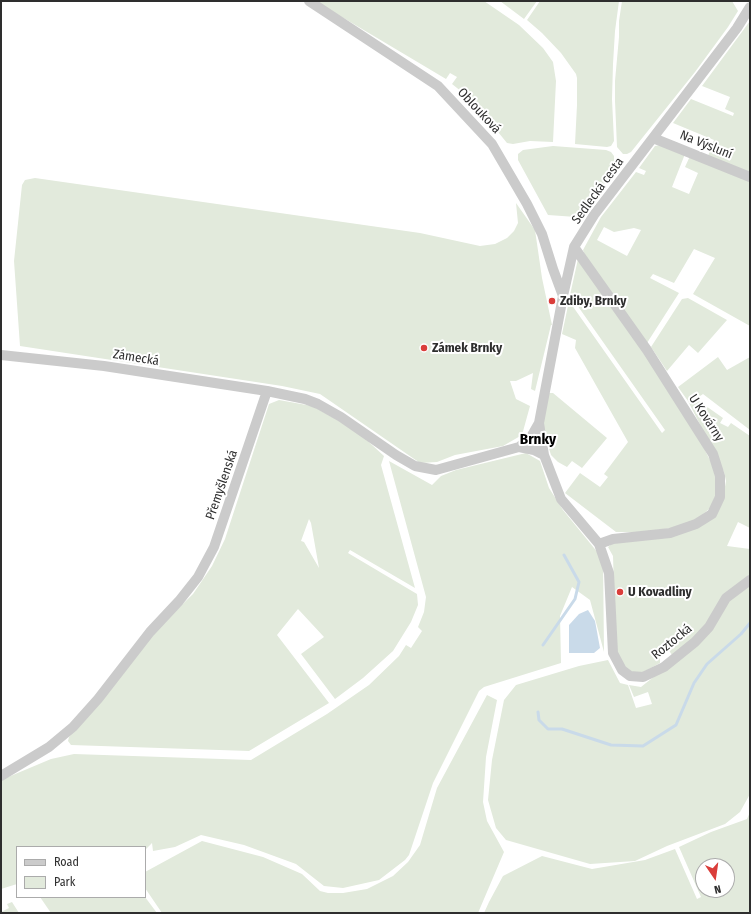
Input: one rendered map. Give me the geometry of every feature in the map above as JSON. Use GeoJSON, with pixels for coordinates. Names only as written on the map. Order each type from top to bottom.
{"type":"FeatureCollection","features":[{"type":"Feature","properties":{"kind":"street","name":"Oblouková"},"geometry":{"type":"LineString","coordinates":[[309,1],[438,86],[492,144],[527,204],[542,234],[552,269],[563,296]]}},
{"type":"Feature","properties":{"kind":"street","name":"Sedlecká cesta"},"geometry":{"type":"LineString","coordinates":[[539,423],[563,296],[574,248],[594,215],[737,28],[750,7]]}},
{"type":"Feature","properties":{"kind":"street","name":"Na Výsluní"},"geometry":{"type":"LineString","coordinates":[[653,138],[750,177]]}},
{"type":"Feature","properties":{"kind":"street","name":"U Kovárny"},"geometry":{"type":"LineString","coordinates":[[574,248],[651,356],[713,454],[720,476],[720,497],[712,514],[696,524],[670,533],[613,539],[599,544]]}},
{"type":"Feature","properties":{"kind":"street","name":"Zámecká"},"geometry":{"type":"LineString","coordinates":[[1,355],[104,366],[267,391]]}},
{"type":"Feature","properties":{"kind":"street"},"geometry":{"type":"LineString","coordinates":[[267,391],[304,399],[318,404],[341,417],[396,455],[415,466],[436,470],[519,447],[531,437],[539,423]]}},
{"type":"Feature","properties":{"kind":"street","name":"Přemyšlenská"},"geometry":{"type":"LineString","coordinates":[[1,776],[49,747],[72,727],[98,699],[150,632],[179,601],[198,577],[214,547],[267,391]]}},
{"type":"Feature","properties":{"kind":"street"},"geometry":{"type":"LineString","coordinates":[[539,423],[544,455],[561,499],[599,544]]}},
{"type":"Feature","properties":{"kind":"street"},"geometry":{"type":"LineString","coordinates":[[519,447],[534,450],[544,455]]}},
{"type":"Feature","properties":{"kind":"street","name":"Roztocká"},"geometry":{"type":"LineString","coordinates":[[599,544],[609,573],[613,653],[622,670],[630,676],[643,677],[664,667],[695,642],[709,627],[726,598],[750,580]]}},
{"type":"Feature","properties":{"kind":"green space"},"geometry":{"type":"Polygon","coordinates":[[[315,1],[484,1],[519,25],[543,48],[553,62],[556,81],[553,142],[530,141],[513,144],[507,143],[472,100],[452,84],[457,77],[450,73],[446,79],[315,1]]]}},
{"type":"Feature","properties":{"kind":"green space"},"geometry":{"type":"Polygon","coordinates":[[[500,1],[537,1],[524,19],[500,1]]]}},
{"type":"Feature","properties":{"kind":"green space"},"geometry":{"type":"Polygon","coordinates":[[[540,1],[619,1],[613,64],[612,99],[614,141],[611,146],[607,147],[575,144],[577,78],[576,74],[561,53],[527,20],[540,1]]]}},
{"type":"Feature","properties":{"kind":"green space"},"geometry":{"type":"Polygon","coordinates":[[[622,1],[732,1],[738,11],[695,72],[631,152],[627,154],[623,154],[617,147],[615,101],[619,21],[622,1]]]}},
{"type":"Feature","properties":{"kind":"green space"},"geometry":{"type":"Polygon","coordinates":[[[750,21],[750,173],[708,156],[714,140],[673,123],[691,99],[733,116],[734,113],[725,109],[730,97],[702,86],[750,21]]]}},
{"type":"Feature","properties":{"kind":"green space"},"geometry":{"type":"Polygon","coordinates":[[[661,145],[685,154],[672,187],[689,194],[698,173],[685,167],[690,156],[750,181],[750,326],[693,294],[715,258],[694,249],[674,283],[653,274],[650,278],[679,293],[647,343],[585,255],[583,250],[601,217],[636,172],[644,175],[646,171],[639,168],[655,146],[661,145]],[[604,227],[597,240],[627,256],[641,230],[634,228],[614,232],[604,227]]]}},
{"type":"Feature","properties":{"kind":"green space"},"geometry":{"type":"Polygon","coordinates":[[[553,146],[606,150],[611,152],[614,156],[614,166],[611,176],[576,217],[548,215],[518,160],[518,154],[523,150],[553,146]]]}},
{"type":"Feature","properties":{"kind":"green space"},"geometry":{"type":"Polygon","coordinates":[[[35,178],[420,233],[480,246],[495,244],[507,238],[514,231],[518,223],[516,203],[535,230],[542,278],[552,325],[535,391],[531,389],[533,373],[516,381],[510,381],[516,399],[530,406],[522,435],[503,446],[455,455],[437,462],[420,463],[320,394],[282,386],[20,346],[14,261],[22,185],[25,180],[35,178]]]}},
{"type":"Feature","properties":{"kind":"green space"},"geometry":{"type":"Polygon","coordinates":[[[578,259],[686,413],[713,466],[718,490],[710,508],[699,518],[679,527],[641,532],[616,532],[565,493],[580,473],[600,487],[608,477],[604,474],[628,442],[575,348],[576,340],[562,334],[569,301],[662,433],[665,430],[570,295],[578,259]]]}},
{"type":"Feature","properties":{"kind":"green space"},"geometry":{"type":"Polygon","coordinates":[[[688,298],[727,320],[698,353],[689,345],[667,371],[651,347],[682,299],[688,298]]]}},
{"type":"Feature","properties":{"kind":"green space"},"geometry":{"type":"Polygon","coordinates":[[[718,357],[727,370],[750,357],[750,430],[703,394],[696,399],[723,418],[720,423],[728,427],[731,423],[750,436],[750,528],[738,522],[727,546],[750,549],[750,576],[700,634],[672,655],[668,649],[660,654],[660,663],[640,674],[624,671],[616,652],[613,556],[608,547],[613,543],[680,534],[723,498],[726,481],[724,472],[688,401],[678,387],[718,357]]]}},
{"type":"Feature","properties":{"kind":"green space"},"geometry":{"type":"Polygon","coordinates":[[[548,393],[553,393],[607,438],[582,468],[572,461],[567,467],[558,462],[551,455],[543,425],[548,393]]]}},
{"type":"Feature","properties":{"kind":"green space"},"geometry":{"type":"Polygon","coordinates":[[[279,400],[312,406],[358,432],[384,456],[381,465],[415,588],[350,550],[348,553],[417,594],[418,605],[411,622],[393,651],[363,678],[335,699],[301,654],[324,637],[298,609],[277,635],[329,703],[249,751],[71,745],[68,741],[69,737],[158,628],[193,594],[212,566],[225,539],[269,404],[279,400]],[[309,519],[301,541],[304,542],[319,568],[309,519]]]}},
{"type":"Feature","properties":{"kind":"green space"},"geometry":{"type":"Polygon","coordinates":[[[526,453],[540,461],[549,488],[563,510],[603,559],[604,652],[590,600],[572,587],[560,616],[561,663],[484,687],[479,691],[433,783],[409,855],[405,860],[379,880],[343,888],[324,886],[296,864],[244,845],[201,835],[175,847],[153,851],[152,843],[146,849],[146,846],[16,846],[16,884],[1,889],[1,780],[51,759],[74,754],[251,760],[327,714],[369,685],[399,656],[406,645],[411,648],[422,631],[418,627],[424,612],[426,597],[389,461],[432,485],[441,476],[456,470],[526,453]]]}},
{"type":"Feature","properties":{"kind":"green space"},"geometry":{"type":"Polygon","coordinates":[[[750,584],[750,794],[740,812],[725,824],[667,846],[635,861],[590,864],[506,840],[496,828],[488,800],[492,760],[504,700],[516,685],[579,666],[608,660],[620,683],[628,685],[636,708],[652,704],[648,692],[634,697],[629,685],[641,687],[676,659],[728,599],[750,584]]]}},
{"type":"Feature","properties":{"kind":"green space"},"geometry":{"type":"Polygon","coordinates":[[[487,695],[497,700],[486,757],[483,802],[487,821],[504,852],[478,913],[162,913],[146,889],[146,871],[202,841],[263,857],[302,874],[320,891],[328,893],[343,893],[367,889],[393,876],[408,862],[420,845],[437,788],[487,695]]]}},
{"type":"Feature","properties":{"kind":"green space"},"geometry":{"type":"Polygon","coordinates":[[[750,812],[750,913],[484,913],[503,876],[542,856],[592,869],[645,860],[675,849],[695,894],[695,898],[735,898],[735,858],[695,858],[695,883],[679,847],[711,832],[747,819],[750,812]]]}},
{"type":"Feature","properties":{"kind":"green space"},"geometry":{"type":"Polygon","coordinates":[[[41,898],[146,898],[157,913],[51,913],[41,898]]]}},
{"type":"Feature","properties":{"kind":"green space"},"geometry":{"type":"Polygon","coordinates":[[[12,902],[19,913],[1,913],[9,908],[7,904],[12,902]]]}},
{"type":"Feature","properties":{"kind":"water"},"geometry":{"type":"Polygon","coordinates":[[[588,610],[595,621],[600,648],[594,653],[569,653],[569,625],[579,614],[588,610]]]}},
{"type":"Feature","properties":{"kind":"waterway"},"geometry":{"type":"LineString","coordinates":[[543,645],[575,599],[579,582],[564,555]]}},
{"type":"Feature","properties":{"kind":"waterway"},"geometry":{"type":"LineString","coordinates":[[538,712],[539,720],[548,729],[562,729],[611,745],[643,746],[676,725],[694,683],[707,664],[741,634],[750,623]]}},
{"type":"Feature","properties":{"kind":"place","name":"Zdiby, Brnky"},"geometry":{"type":"Point","coordinates":[552,301]}},
{"type":"Feature","properties":{"kind":"place","name":"Zámek Brnky"},"geometry":{"type":"Point","coordinates":[424,348]}},
{"type":"Feature","properties":{"kind":"place","name":"U Kovadliny"},"geometry":{"type":"Point","coordinates":[620,592]}},
{"type":"Feature","properties":{"kind":"district","name":"Brnky"},"geometry":{"type":"Point","coordinates":[538,440]}}]}
